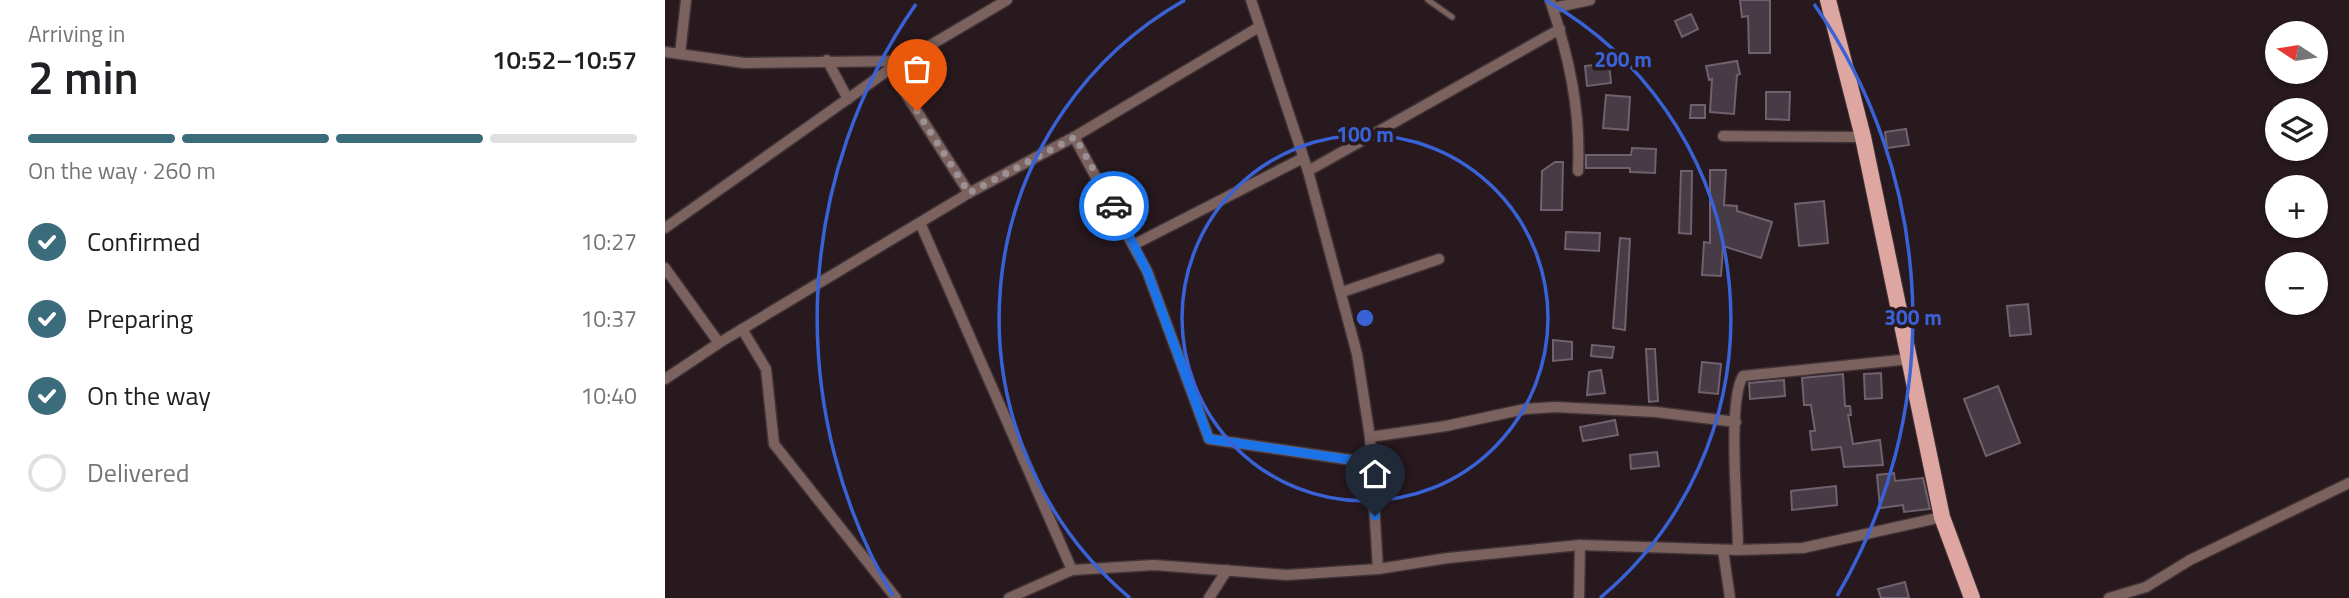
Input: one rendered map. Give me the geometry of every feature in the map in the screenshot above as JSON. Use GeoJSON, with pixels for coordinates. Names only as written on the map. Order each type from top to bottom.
{"type":"FeatureCollection","features":[{"type":"Feature","properties":{"kind":"main road"},"geometry":{"type":"LineString","coordinates":[[1828,0],[1863,137],[1942,517],[1972,598]]}},
{"type":"Feature","properties":{"kind":"street"},"geometry":{"type":"LineString","coordinates":[[680,54],[686,0]]}},
{"type":"Feature","properties":{"kind":"street"},"geometry":{"type":"LineString","coordinates":[[665,228],[890,69],[1007,0]]}},
{"type":"Feature","properties":{"kind":"street"},"geometry":{"type":"LineString","coordinates":[[1251,0],[1308,171],[1342,292],[1370,437],[1378,569]]}},
{"type":"Feature","properties":{"kind":"street"},"geometry":{"type":"LineString","coordinates":[[1578,171],[1580,134],[1575,90],[1551,4],[1590,0]]}},
{"type":"Feature","properties":{"kind":"street"},"geometry":{"type":"LineString","coordinates":[[665,379],[719,343],[921,225],[969,193],[1075,137],[1259,27]]}},
{"type":"Feature","properties":{"kind":"street"},"geometry":{"type":"LineString","coordinates":[[1308,171],[1560,29]]}},
{"type":"Feature","properties":{"kind":"street"},"geometry":{"type":"LineString","coordinates":[[665,52],[744,63],[905,61]]}},
{"type":"Feature","properties":{"kind":"street"},"geometry":{"type":"LineString","coordinates":[[827,60],[848,99]]}},
{"type":"Feature","properties":{"kind":"street"},"geometry":{"type":"LineString","coordinates":[[890,69],[969,193]]}},
{"type":"Feature","properties":{"kind":"street"},"geometry":{"type":"LineString","coordinates":[[1723,136],[1863,137]]}},
{"type":"Feature","properties":{"kind":"street"},"geometry":{"type":"LineString","coordinates":[[1075,137],[1135,244],[1173,335],[1209,439],[1372,463]]}},
{"type":"Feature","properties":{"kind":"street"},"geometry":{"type":"LineString","coordinates":[[1135,244],[1303,158]]}},
{"type":"Feature","properties":{"kind":"street"},"geometry":{"type":"LineString","coordinates":[[921,225],[1072,570]]}},
{"type":"Feature","properties":{"kind":"street"},"geometry":{"type":"LineString","coordinates":[[1342,292],[1439,259]]}},
{"type":"Feature","properties":{"kind":"street"},"geometry":{"type":"LineString","coordinates":[[665,268],[719,343]]}},
{"type":"Feature","properties":{"kind":"street"},"geometry":{"type":"LineString","coordinates":[[743,329],[766,369],[773,444],[896,598]]}},
{"type":"Feature","properties":{"kind":"street"},"geometry":{"type":"LineString","coordinates":[[1738,550],[1736,422],[1739,383],[1743,376],[1910,359]]}},
{"type":"Feature","properties":{"kind":"street"},"geometry":{"type":"LineString","coordinates":[[1370,437],[1446,426],[1525,409],[1555,407],[1656,412],[1736,422]]}},
{"type":"Feature","properties":{"kind":"street"},"geometry":{"type":"LineString","coordinates":[[2109,598],[2146,587],[2190,560],[2349,483]]}},
{"type":"Feature","properties":{"kind":"street"},"geometry":{"type":"LineString","coordinates":[[1009,598],[1072,570],[1154,565],[1287,575],[1378,569],[1580,545],[1723,550],[1803,548],[1942,517]]}},
{"type":"Feature","properties":{"kind":"street"},"geometry":{"type":"LineString","coordinates":[[1579,598],[1580,545]]}},
{"type":"Feature","properties":{"kind":"street"},"geometry":{"type":"LineString","coordinates":[[1723,550],[1730,598]]}},
{"type":"Feature","properties":{"kind":"street"},"geometry":{"type":"LineString","coordinates":[[1209,598],[1227,570]]}},
{"type":"Feature","properties":{"kind":"lane"},"geometry":{"type":"LineString","coordinates":[[1428,0],[1452,17]]}},
{"type":"Feature","properties":{"kind":"building"},"geometry":{"type":"Polygon","coordinates":[[[1740,0],[1770,0],[1770,53],[1749,53],[1748,16],[1742,17],[1740,0]]]}},
{"type":"Feature","properties":{"kind":"building"},"geometry":{"type":"Polygon","coordinates":[[[1691,14],[1698,29],[1682,37],[1675,21],[1691,14]]]}},
{"type":"Feature","properties":{"kind":"building"},"geometry":{"type":"Polygon","coordinates":[[[1737,61],[1740,74],[1737,75],[1734,114],[1710,112],[1712,79],[1709,80],[1706,66],[1737,61]]]}},
{"type":"Feature","properties":{"kind":"building"},"geometry":{"type":"Polygon","coordinates":[[[1609,63],[1611,83],[1587,86],[1585,66],[1609,63]]]}},
{"type":"Feature","properties":{"kind":"building"},"geometry":{"type":"Polygon","coordinates":[[[1766,92],[1790,92],[1789,120],[1766,119],[1766,92]]]}},
{"type":"Feature","properties":{"kind":"building"},"geometry":{"type":"Polygon","coordinates":[[[1606,95],[1630,97],[1628,130],[1603,128],[1606,95]]]}},
{"type":"Feature","properties":{"kind":"building"},"geometry":{"type":"Polygon","coordinates":[[[1691,105],[1705,105],[1705,118],[1690,118],[1691,105]]]}},
{"type":"Feature","properties":{"kind":"building"},"geometry":{"type":"Polygon","coordinates":[[[1906,129],[1909,145],[1887,148],[1885,132],[1906,129]]]}},
{"type":"Feature","properties":{"kind":"building"},"geometry":{"type":"Polygon","coordinates":[[[1632,148],[1656,149],[1655,173],[1630,172],[1630,168],[1586,168],[1586,155],[1631,155],[1632,148]]]}},
{"type":"Feature","properties":{"kind":"building"},"geometry":{"type":"Polygon","coordinates":[[[1555,162],[1563,162],[1562,210],[1541,210],[1542,171],[1555,162]]]}},
{"type":"Feature","properties":{"kind":"building"},"geometry":{"type":"Polygon","coordinates":[[[1710,170],[1726,170],[1724,205],[1737,206],[1737,211],[1772,222],[1761,258],[1723,246],[1721,276],[1702,275],[1704,242],[1710,243],[1710,170]]]}},
{"type":"Feature","properties":{"kind":"building"},"geometry":{"type":"Polygon","coordinates":[[[1681,171],[1692,171],[1691,234],[1679,233],[1681,171]]]}},
{"type":"Feature","properties":{"kind":"building"},"geometry":{"type":"Polygon","coordinates":[[[1824,201],[1828,243],[1799,246],[1795,204],[1824,201]]]}},
{"type":"Feature","properties":{"kind":"building"},"geometry":{"type":"Polygon","coordinates":[[[1566,232],[1600,233],[1599,251],[1565,249],[1566,232]]]}},
{"type":"Feature","properties":{"kind":"building"},"geometry":{"type":"Polygon","coordinates":[[[1620,238],[1630,239],[1625,330],[1613,328],[1620,238]]]}},
{"type":"Feature","properties":{"kind":"building"},"geometry":{"type":"Polygon","coordinates":[[[2028,304],[2031,334],[2010,336],[2007,306],[2028,304]]]}},
{"type":"Feature","properties":{"kind":"building"},"geometry":{"type":"Polygon","coordinates":[[[1553,340],[1572,342],[1572,359],[1553,361],[1553,340]]]}},
{"type":"Feature","properties":{"kind":"building"},"geometry":{"type":"Polygon","coordinates":[[[1592,345],[1614,347],[1612,358],[1591,356],[1592,345]]]}},
{"type":"Feature","properties":{"kind":"building"},"geometry":{"type":"Polygon","coordinates":[[[1646,349],[1655,349],[1658,401],[1649,402],[1646,349]]]}},
{"type":"Feature","properties":{"kind":"building"},"geometry":{"type":"Polygon","coordinates":[[[1702,362],[1721,364],[1718,394],[1699,392],[1702,362]]]}},
{"type":"Feature","properties":{"kind":"building"},"geometry":{"type":"Polygon","coordinates":[[[1601,370],[1605,393],[1587,395],[1589,372],[1601,370]]]}},
{"type":"Feature","properties":{"kind":"building"},"geometry":{"type":"Polygon","coordinates":[[[1881,373],[1882,398],[1865,399],[1864,374],[1881,373]]]}},
{"type":"Feature","properties":{"kind":"building"},"geometry":{"type":"Polygon","coordinates":[[[1843,374],[1845,406],[1850,406],[1851,415],[1848,415],[1853,444],[1880,440],[1883,465],[1844,467],[1841,447],[1812,450],[1810,431],[1815,431],[1811,405],[1804,405],[1802,378],[1843,374]]]}},
{"type":"Feature","properties":{"kind":"building"},"geometry":{"type":"Polygon","coordinates":[[[1784,380],[1785,396],[1750,399],[1749,383],[1784,380]]]}},
{"type":"Feature","properties":{"kind":"building"},"geometry":{"type":"Polygon","coordinates":[[[1998,386],[2020,443],[1986,456],[1964,399],[1998,386]]]}},
{"type":"Feature","properties":{"kind":"building"},"geometry":{"type":"Polygon","coordinates":[[[1615,420],[1618,435],[1583,441],[1580,427],[1615,420]]]}},
{"type":"Feature","properties":{"kind":"building"},"geometry":{"type":"Polygon","coordinates":[[[1657,452],[1659,466],[1631,469],[1630,455],[1657,452]]]}},
{"type":"Feature","properties":{"kind":"building"},"geometry":{"type":"Polygon","coordinates":[[[1894,473],[1895,481],[1923,478],[1930,509],[1904,512],[1903,505],[1880,508],[1877,475],[1894,473]]]}},
{"type":"Feature","properties":{"kind":"building"},"geometry":{"type":"Polygon","coordinates":[[[1836,486],[1837,505],[1792,510],[1791,491],[1836,486]]]}},
{"type":"Feature","properties":{"kind":"building"},"geometry":{"type":"Polygon","coordinates":[[[1905,582],[1909,598],[1881,598],[1878,589],[1905,582]]]}},
{"type":"Feature","properties":{"kind":"way so far"},"geometry":{"type":"LineString","coordinates":[[917,111],[969,193],[1075,137],[1114,206]]}},
{"type":"Feature","properties":{"kind":"route"},"geometry":{"type":"LineString","coordinates":[[1114,206],[1147,271],[1173,335],[1209,439],[1372,463],[1375,516]]}}]}
